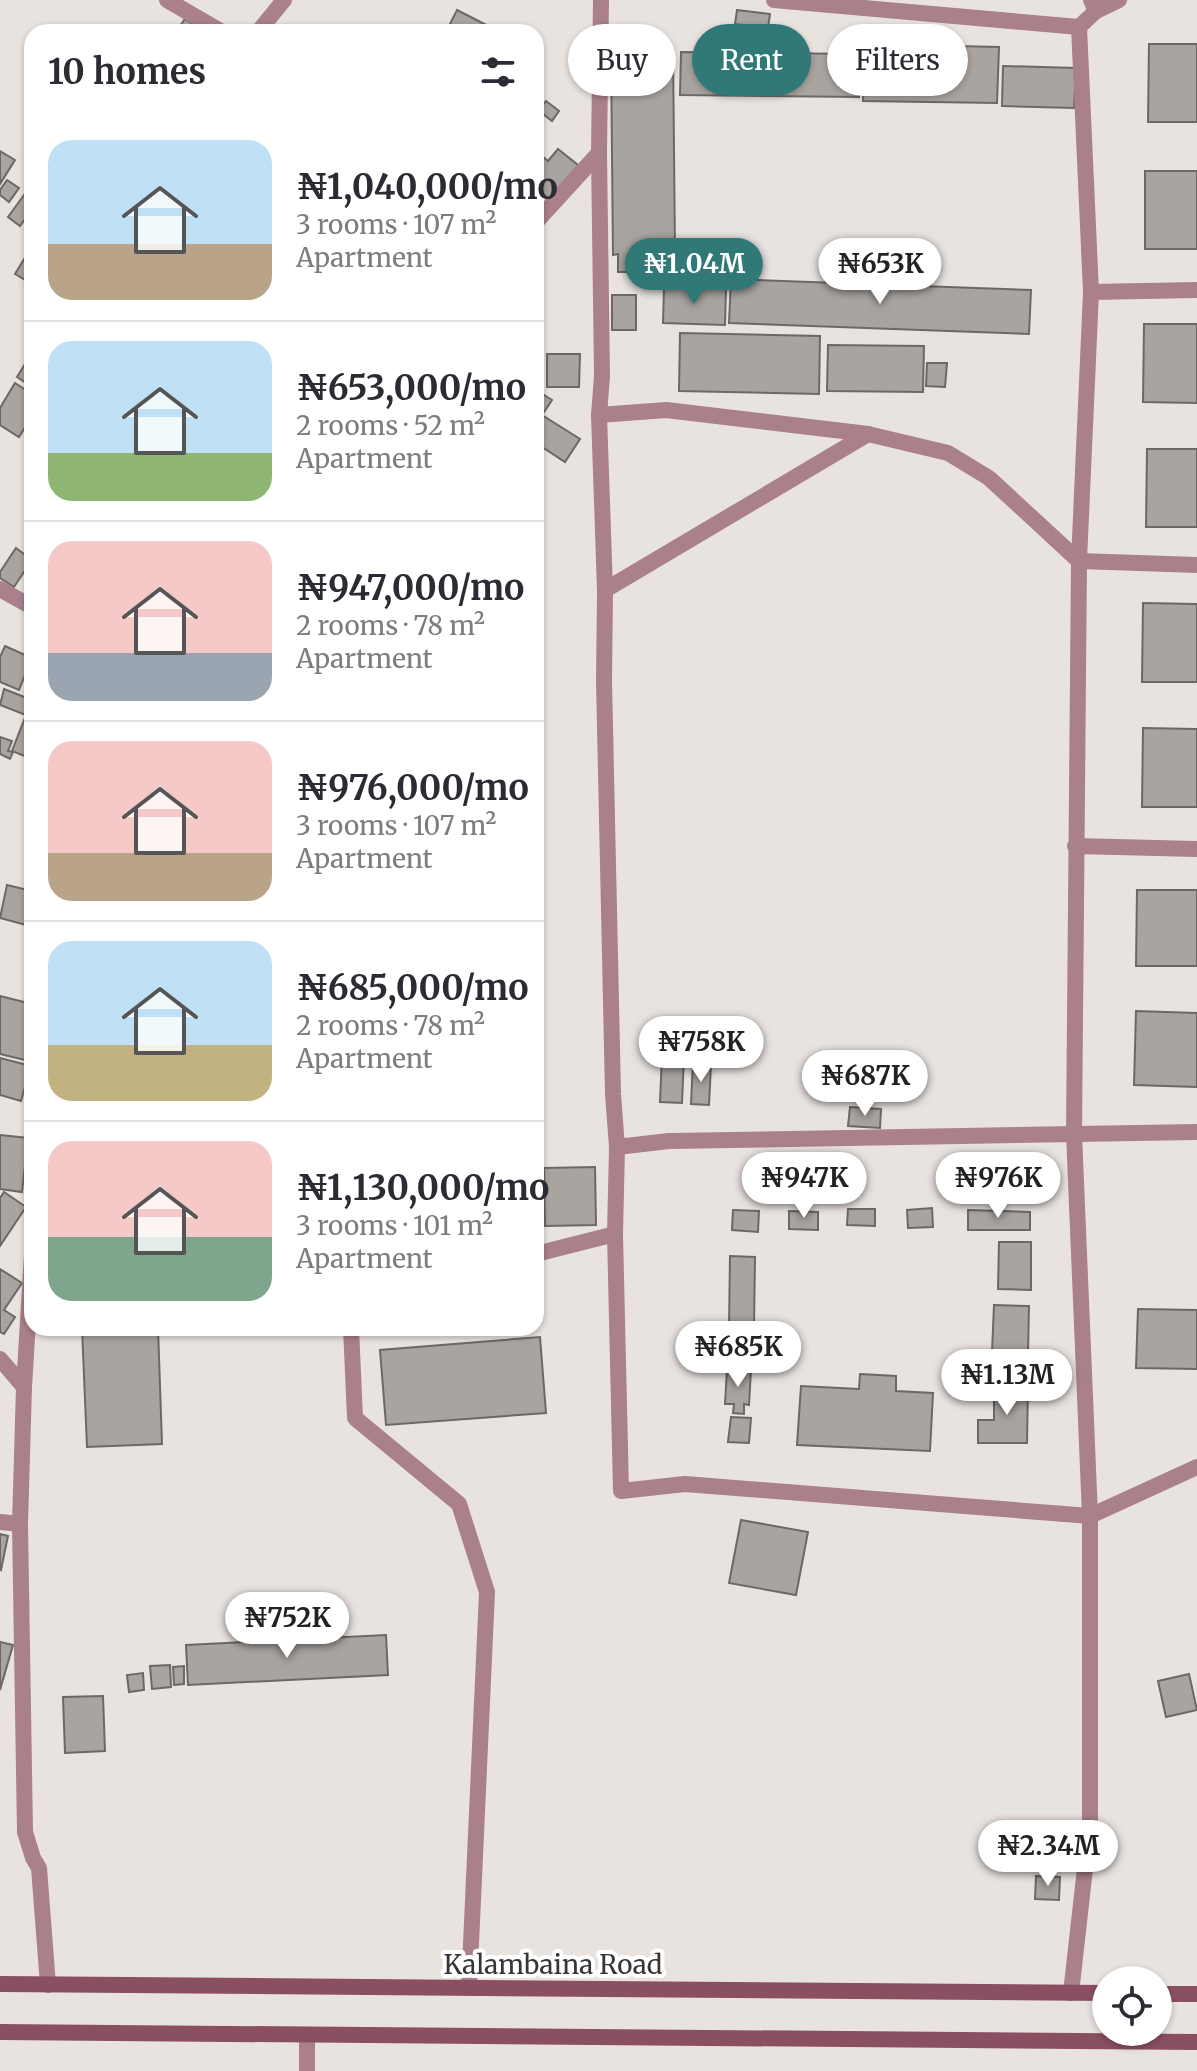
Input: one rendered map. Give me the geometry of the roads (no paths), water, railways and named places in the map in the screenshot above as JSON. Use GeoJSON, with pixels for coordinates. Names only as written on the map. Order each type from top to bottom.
{"type":"FeatureCollection","features":[{"type":"Feature","properties":{"kind":"main road","name":"Kalambaina Road"},"geometry":{"type":"LineString","coordinates":[[0,1984],[1092,1993]]}},
{"type":"Feature","properties":{"kind":"main road"},"geometry":{"type":"LineString","coordinates":[[1172,1994],[1197,1994]]}},
{"type":"Feature","properties":{"kind":"main road"},"geometry":{"type":"LineString","coordinates":[[0,2032],[1197,2042]]}},
{"type":"Feature","properties":{"kind":"street"},"geometry":{"type":"LineString","coordinates":[[167,0],[208,24]]}},
{"type":"Feature","properties":{"kind":"street"},"geometry":{"type":"LineString","coordinates":[[264,24],[284,0]]}},
{"type":"Feature","properties":{"kind":"street"},"geometry":{"type":"LineString","coordinates":[[606,0],[599,153],[602,376],[599,415],[605,590],[609,935],[617,1147],[615,1234],[621,1491],[685,1484],[1090,1516],[1197,1467]]}},
{"type":"Feature","properties":{"kind":"street"},"geometry":{"type":"LineString","coordinates":[[774,0],[1079,27]]}},
{"type":"Feature","properties":{"kind":"street"},"geometry":{"type":"LineString","coordinates":[[1071,1993],[1090,1824],[1090,1516],[1074,1134],[1079,561],[1091,292],[1079,27],[1094,6],[1119,0]]}},
{"type":"Feature","properties":{"kind":"street"},"geometry":{"type":"LineString","coordinates":[[544,213],[599,153]]}},
{"type":"Feature","properties":{"kind":"street"},"geometry":{"type":"LineString","coordinates":[[1091,292],[1197,290]]}},
{"type":"Feature","properties":{"kind":"street"},"geometry":{"type":"LineString","coordinates":[[599,415],[666,410],[868,434],[948,453],[989,478],[1079,561],[1197,565]]}},
{"type":"Feature","properties":{"kind":"street"},"geometry":{"type":"LineString","coordinates":[[605,590],[868,434]]}},
{"type":"Feature","properties":{"kind":"street"},"geometry":{"type":"LineString","coordinates":[[0,589],[24,602]]}},
{"type":"Feature","properties":{"kind":"street"},"geometry":{"type":"LineString","coordinates":[[1075,846],[1197,849]]}},
{"type":"Feature","properties":{"kind":"street"},"geometry":{"type":"LineString","coordinates":[[617,1147],[669,1141],[1197,1132]]}},
{"type":"Feature","properties":{"kind":"street"},"geometry":{"type":"LineString","coordinates":[[544,1252],[615,1234]]}},
{"type":"Feature","properties":{"kind":"street"},"geometry":{"type":"LineString","coordinates":[[27,1336],[20,1524],[25,1832],[39,1868],[48,1985]]}},
{"type":"Feature","properties":{"kind":"street"},"geometry":{"type":"LineString","coordinates":[[351,1336],[355,1418],[459,1504],[487,1592],[469,1988]]}},
{"type":"Feature","properties":{"kind":"street"},"geometry":{"type":"LineString","coordinates":[[0,1359],[24,1387]]}},
{"type":"Feature","properties":{"kind":"street"},"geometry":{"type":"LineString","coordinates":[[0,1522],[20,1524]]}},
{"type":"Feature","properties":{"kind":"street"},"geometry":{"type":"LineString","coordinates":[[307,2035],[307,2071]]}}]}
